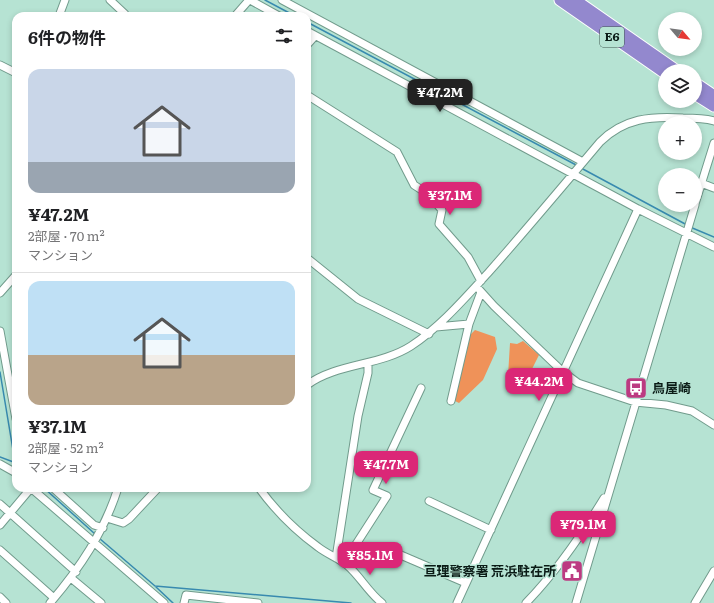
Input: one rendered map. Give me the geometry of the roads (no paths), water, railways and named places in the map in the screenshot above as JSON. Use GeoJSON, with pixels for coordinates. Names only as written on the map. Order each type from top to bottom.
{"type":"FeatureCollection","features":[{"type":"Feature","properties":{"kind":"highway","name":"E6"},"geometry":{"type":"LineString","coordinates":[[560,0],[658,68]]}},
{"type":"Feature","properties":{"kind":"highway","name":"E6"},"geometry":{"type":"LineString","coordinates":[[575,0],[667,64]]}},
{"type":"Feature","properties":{"kind":"highway"},"geometry":{"type":"LineString","coordinates":[[581,0],[612,26]]}},
{"type":"Feature","properties":{"kind":"highway"},"geometry":{"type":"LineString","coordinates":[[702,90],[714,103]]}},
{"type":"Feature","properties":{"kind":"highway"},"geometry":{"type":"LineString","coordinates":[[702,97],[714,103]]}},
{"type":"Feature","properties":{"kind":"street"},"geometry":{"type":"LineString","coordinates":[[60,12],[64,0]]}},
{"type":"Feature","properties":{"kind":"street"},"geometry":{"type":"LineString","coordinates":[[110,0],[123,12]]}},
{"type":"Feature","properties":{"kind":"street"},"geometry":{"type":"LineString","coordinates":[[239,12],[250,0],[272,12]]}},
{"type":"Feature","properties":{"kind":"street"},"geometry":{"type":"LineString","coordinates":[[282,0],[304,12]]}},
{"type":"Feature","properties":{"kind":"street"},"geometry":{"type":"LineString","coordinates":[[311,16],[583,162]]}},
{"type":"Feature","properties":{"kind":"street"},"geometry":{"type":"LineString","coordinates":[[311,34],[638,209],[714,246]]}},
{"type":"Feature","properties":{"kind":"street"},"geometry":{"type":"LineString","coordinates":[[311,40],[315,36]]}},
{"type":"Feature","properties":{"kind":"street"},"geometry":{"type":"LineString","coordinates":[[0,65],[12,71]]}},
{"type":"Feature","properties":{"kind":"street"},"geometry":{"type":"LineString","coordinates":[[311,98],[397,152],[414,185],[428,194],[442,210],[439,224],[468,257],[481,292],[564,372],[578,383],[635,402],[666,405],[692,411],[714,425]]}},
{"type":"Feature","properties":{"kind":"street"},"geometry":{"type":"LineString","coordinates":[[311,383],[336,371],[368,363],[409,347],[429,334],[478,283],[606,136],[630,122],[642,118],[667,116],[704,118],[714,121]]}},
{"type":"Feature","properties":{"kind":"street"},"geometry":{"type":"LineString","coordinates":[[714,143],[702,183],[714,188]]}},
{"type":"Feature","properties":{"kind":"street"},"geometry":{"type":"LineString","coordinates":[[457,603],[638,209]]}},
{"type":"Feature","properties":{"kind":"street"},"geometry":{"type":"LineString","coordinates":[[576,603],[608,491],[693,212]]}},
{"type":"Feature","properties":{"kind":"street"},"geometry":{"type":"LineString","coordinates":[[311,261],[358,299],[429,334]]}},
{"type":"Feature","properties":{"kind":"street"},"geometry":{"type":"LineString","coordinates":[[0,293],[12,280]]}},
{"type":"Feature","properties":{"kind":"street"},"geometry":{"type":"LineString","coordinates":[[451,401],[469,324],[481,292]]}},
{"type":"Feature","properties":{"kind":"street"},"geometry":{"type":"LineString","coordinates":[[436,327],[442,328],[469,324]]}},
{"type":"Feature","properties":{"kind":"street"},"geometry":{"type":"LineString","coordinates":[[0,331],[12,397]]}},
{"type":"Feature","properties":{"kind":"street"},"geometry":{"type":"LineString","coordinates":[[336,558],[358,416],[368,373],[368,363]]}},
{"type":"Feature","properties":{"kind":"street"},"geometry":{"type":"LineString","coordinates":[[344,563],[387,496],[373,490],[421,388]]}},
{"type":"Feature","properties":{"kind":"street"},"geometry":{"type":"LineString","coordinates":[[0,464],[12,471]]}},
{"type":"Feature","properties":{"kind":"street"},"geometry":{"type":"LineString","coordinates":[[526,603],[561,563],[579,539],[608,491]]}},
{"type":"Feature","properties":{"kind":"street"},"geometry":{"type":"LineString","coordinates":[[0,524],[28,492]]}},
{"type":"Feature","properties":{"kind":"street"},"geometry":{"type":"LineString","coordinates":[[36,492],[96,541],[164,603]]}},
{"type":"Feature","properties":{"kind":"street"},"geometry":{"type":"LineString","coordinates":[[57,492],[94,525],[102,530]]}},
{"type":"Feature","properties":{"kind":"street"},"geometry":{"type":"LineString","coordinates":[[0,550],[52,601],[74,575],[96,541],[102,530],[117,492]]}},
{"type":"Feature","properties":{"kind":"street"},"geometry":{"type":"LineString","coordinates":[[107,518],[123,523],[129,519],[154,492]]}},
{"type":"Feature","properties":{"kind":"street"},"geometry":{"type":"LineString","coordinates":[[262,492],[272,505],[313,544],[344,563],[358,575],[366,588],[382,603]]}},
{"type":"Feature","properties":{"kind":"street"},"geometry":{"type":"LineString","coordinates":[[429,501],[491,530]]}},
{"type":"Feature","properties":{"kind":"street"},"geometry":{"type":"LineString","coordinates":[[0,504],[74,575],[100,603]]}},
{"type":"Feature","properties":{"kind":"street"},"geometry":{"type":"LineString","coordinates":[[396,553],[466,583]]}},
{"type":"Feature","properties":{"kind":"street"},"geometry":{"type":"LineString","coordinates":[[695,603],[714,571]]}},
{"type":"Feature","properties":{"kind":"street"},"geometry":{"type":"LineString","coordinates":[[184,603],[186,595],[258,603]]}},
{"type":"Feature","properties":{"kind":"street"},"geometry":{"type":"LineString","coordinates":[[0,597],[6,603]]}},
{"type":"Feature","properties":{"kind":"street"},"geometry":{"type":"LineString","coordinates":[[152,603],[158,597]]}},
{"type":"Feature","properties":{"kind":"waterway"},"geometry":{"type":"LineString","coordinates":[[265,0],[288,12]]}},
{"type":"Feature","properties":{"kind":"waterway"},"geometry":{"type":"LineString","coordinates":[[311,24],[578,166]]}},
{"type":"Feature","properties":{"kind":"waterway"},"geometry":{"type":"LineString","coordinates":[[581,168],[687,225]]}},
{"type":"Feature","properties":{"kind":"waterway"},"geometry":{"type":"LineString","coordinates":[[690,227],[714,237]]}},
{"type":"Feature","properties":{"kind":"waterway"},"geometry":{"type":"LineString","coordinates":[[0,372],[12,444]]}},
{"type":"Feature","properties":{"kind":"waterway"},"geometry":{"type":"LineString","coordinates":[[0,457],[12,462]]}},
{"type":"Feature","properties":{"kind":"waterway"},"geometry":{"type":"LineString","coordinates":[[48,492],[95,534]]}},
{"type":"Feature","properties":{"kind":"waterway"},"geometry":{"type":"LineString","coordinates":[[99,538],[155,586],[351,603]]}},
{"type":"Feature","properties":{"kind":"waterway"},"geometry":{"type":"LineString","coordinates":[[156,587],[173,603]]}},
{"type":"Feature","properties":{"kind":"place","name":"鳥屋崎"},"geometry":{"type":"Point","coordinates":[636,388]}},
{"type":"Feature","properties":{"kind":"place","name":"亘理警察署 荒浜駐在所"},"geometry":{"type":"Point","coordinates":[572,571]}}]}
